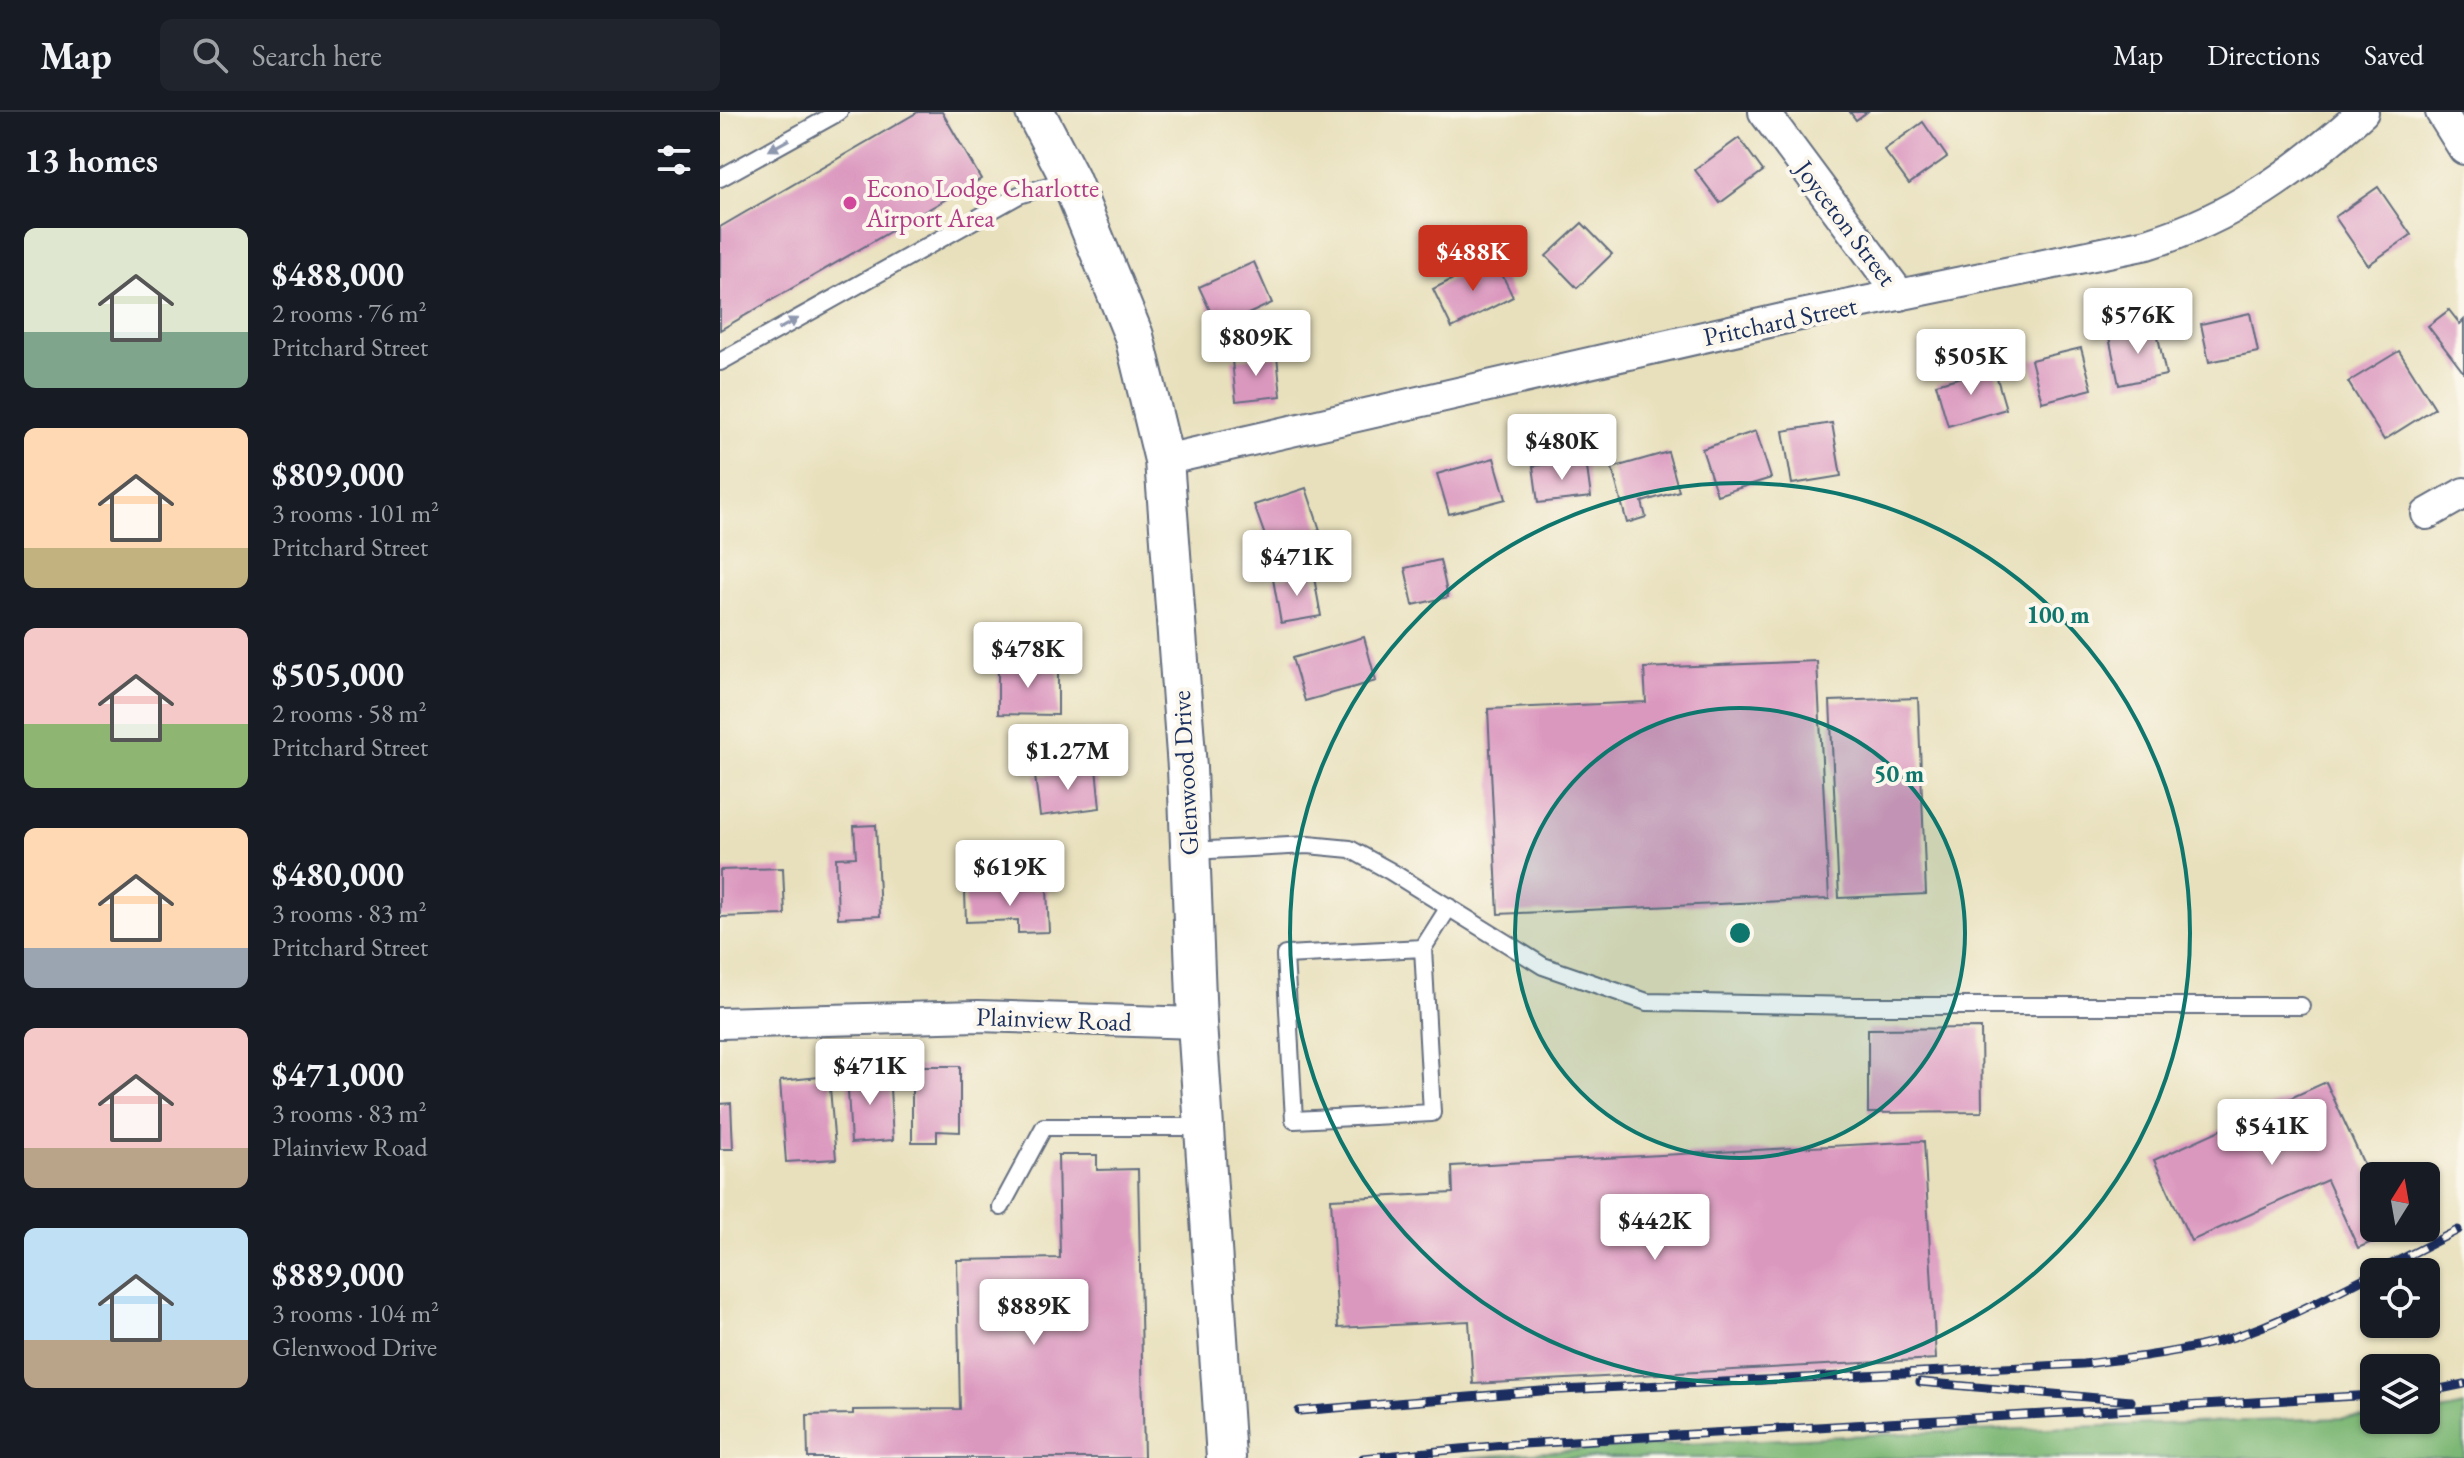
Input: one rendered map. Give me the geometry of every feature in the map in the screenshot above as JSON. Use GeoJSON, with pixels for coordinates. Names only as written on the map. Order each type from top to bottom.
{"type":"FeatureCollection","features":[{"type":"Feature","properties":{"kind":"street","name":"Glenwood Drive"},"geometry":{"type":"LineString","coordinates":[[1035,112],[1070,179],[1134,336],[1164,460],[1187,768],[1197,1023],[1226,1458]]}},
{"type":"Feature","properties":{"kind":"street","name":"Joyceton Street"},"geometry":{"type":"LineString","coordinates":[[1764,112],[1900,295]]}},
{"type":"Feature","properties":{"kind":"street","name":"Pritchard Street"},"geometry":{"type":"LineString","coordinates":[[1164,460],[1900,295],[2147,244],[2185,233],[2267,190],[2363,112]]}},
{"type":"Feature","properties":{"kind":"street"},"geometry":{"type":"LineString","coordinates":[[2441,112],[2464,149]]}},
{"type":"Feature","properties":{"kind":"street"},"geometry":{"type":"LineString","coordinates":[[2427,514],[2464,493]]}},
{"type":"Feature","properties":{"kind":"street","name":"Plainview Road"},"geometry":{"type":"LineString","coordinates":[[720,1023],[978,1016],[1197,1023]]}},
{"type":"Feature","properties":{"kind":"lane"},"geometry":{"type":"LineString","coordinates":[[720,178],[839,112]]}},
{"type":"Feature","properties":{"kind":"lane"},"geometry":{"type":"LineString","coordinates":[[720,362],[1019,195],[1070,179]]}},
{"type":"Feature","properties":{"kind":"lane"},"geometry":{"type":"LineString","coordinates":[[1190,851],[1308,845],[1350,849],[1543,966],[1647,1002],[1873,1006],[2301,1006]]}},
{"type":"Feature","properties":{"kind":"lane"},"geometry":{"type":"LineString","coordinates":[[1423,948],[1285,955],[1294,1120],[1432,1113],[1423,948],[1449,907]]}},
{"type":"Feature","properties":{"kind":"lane"},"geometry":{"type":"LineString","coordinates":[[1001,1207],[1044,1127],[1204,1127]]}},
{"type":"Feature","properties":{"kind":"green space"},"geometry":{"type":"Polygon","coordinates":[[[2464,1406],[2464,1458],[1461,1458],[1917,1433],[2360,1417],[2360,1434],[2440,1434],[2440,1411],[2464,1406]]]}},
{"type":"Feature","properties":{"kind":"building","name":"Econo Lodge Charlotte Airport Area"},"geometry":{"type":"Polygon","coordinates":[[[918,112],[942,112],[981,179],[720,330],[720,227],[918,112]]]}},
{"type":"Feature","properties":{"kind":"building"},"geometry":{"type":"Polygon","coordinates":[[[1850,112],[1867,112],[1856,120],[1850,112]]]}},
{"type":"Feature","properties":{"kind":"building"},"geometry":{"type":"Polygon","coordinates":[[[1923,122],[1947,157],[1909,184],[1884,150],[1923,122]]]}},
{"type":"Feature","properties":{"kind":"building"},"geometry":{"type":"Polygon","coordinates":[[[1739,138],[1763,171],[1720,203],[1695,170],[1739,138]]]}},
{"type":"Feature","properties":{"kind":"building"},"geometry":{"type":"Polygon","coordinates":[[[2378,187],[2411,235],[2368,265],[2335,217],[2378,187]]]}},
{"type":"Feature","properties":{"kind":"building"},"geometry":{"type":"Polygon","coordinates":[[[1582,223],[1612,254],[1577,288],[1546,256],[1582,223]]]}},
{"type":"Feature","properties":{"kind":"building"},"geometry":{"type":"Polygon","coordinates":[[[1494,258],[1513,297],[1452,328],[1433,289],[1494,258]]]}},
{"type":"Feature","properties":{"kind":"building"},"geometry":{"type":"Polygon","coordinates":[[[1254,262],[1272,303],[1218,328],[1199,287],[1254,262]]]}},
{"type":"Feature","properties":{"kind":"building"},"geometry":{"type":"Polygon","coordinates":[[[2449,310],[2460,324],[2464,320],[2464,373],[2428,326],[2449,310]]]}},
{"type":"Feature","properties":{"kind":"building"},"geometry":{"type":"Polygon","coordinates":[[[2250,313],[2258,352],[2209,362],[2201,324],[2250,313]]]}},
{"type":"Feature","properties":{"kind":"building"},"geometry":{"type":"Polygon","coordinates":[[[2156,327],[2166,375],[2119,385],[2109,337],[2156,327]]]}},
{"type":"Feature","properties":{"kind":"building"},"geometry":{"type":"Polygon","coordinates":[[[2081,348],[2092,389],[2042,402],[2031,360],[2081,348]]]}},
{"type":"Feature","properties":{"kind":"building"},"geometry":{"type":"Polygon","coordinates":[[[2399,351],[2435,408],[2384,440],[2348,382],[2399,351]]]}},
{"type":"Feature","properties":{"kind":"building"},"geometry":{"type":"Polygon","coordinates":[[[1277,356],[1281,396],[1236,401],[1232,360],[1277,356]]]}},
{"type":"Feature","properties":{"kind":"building"},"geometry":{"type":"Polygon","coordinates":[[[1994,368],[2006,409],[1948,426],[1936,384],[1994,368]]]}},
{"type":"Feature","properties":{"kind":"building"},"geometry":{"type":"Polygon","coordinates":[[[1832,423],[1841,476],[1792,484],[1783,431],[1832,423]]]}},
{"type":"Feature","properties":{"kind":"building"},"geometry":{"type":"Polygon","coordinates":[[[1756,431],[1771,478],[1717,495],[1702,449],[1756,431]]]}},
{"type":"Feature","properties":{"kind":"building"},"geometry":{"type":"Polygon","coordinates":[[[1668,452],[1679,491],[1642,502],[1646,517],[1627,523],[1612,468],[1668,452]]]}},
{"type":"Feature","properties":{"kind":"building"},"geometry":{"type":"Polygon","coordinates":[[[1494,458],[1506,499],[1449,514],[1437,474],[1494,458]]]}},
{"type":"Feature","properties":{"kind":"building"},"geometry":{"type":"Polygon","coordinates":[[[1586,460],[1591,497],[1538,503],[1533,466],[1586,460]]]}},
{"type":"Feature","properties":{"kind":"building"},"geometry":{"type":"Polygon","coordinates":[[[1306,488],[1320,530],[1269,547],[1254,505],[1306,488]]]}},
{"type":"Feature","properties":{"kind":"building"},"geometry":{"type":"Polygon","coordinates":[[[1440,560],[1448,597],[1413,605],[1405,568],[1440,560]]]}},
{"type":"Feature","properties":{"kind":"building"},"geometry":{"type":"Polygon","coordinates":[[[1313,572],[1321,616],[1281,623],[1273,579],[1313,572]]]}},
{"type":"Feature","properties":{"kind":"building"},"geometry":{"type":"Polygon","coordinates":[[[1364,637],[1376,681],[1305,701],[1292,658],[1364,637]]]}},
{"type":"Feature","properties":{"kind":"building"},"geometry":{"type":"Polygon","coordinates":[[[1817,661],[1829,899],[1498,914],[1488,709],[1646,702],[1644,668],[1817,661]]]}},
{"type":"Feature","properties":{"kind":"building"},"geometry":{"type":"Polygon","coordinates":[[[998,665],[1058,666],[1058,715],[998,714],[998,665]]]}},
{"type":"Feature","properties":{"kind":"building"},"geometry":{"type":"Polygon","coordinates":[[[1918,698],[1926,894],[1839,898],[1830,701],[1918,698]]]}},
{"type":"Feature","properties":{"kind":"building"},"geometry":{"type":"Polygon","coordinates":[[[1096,768],[1100,808],[1040,816],[1035,776],[1096,768]]]}},
{"type":"Feature","properties":{"kind":"building"},"geometry":{"type":"Polygon","coordinates":[[[876,825],[880,916],[838,918],[836,858],[856,857],[854,826],[876,825]]]}},
{"type":"Feature","properties":{"kind":"building"},"geometry":{"type":"Polygon","coordinates":[[[783,868],[785,915],[720,917],[720,870],[783,868]]]}},
{"type":"Feature","properties":{"kind":"building"},"geometry":{"type":"Polygon","coordinates":[[[1047,889],[1049,932],[1018,933],[1018,920],[966,922],[965,891],[1047,889]]]}},
{"type":"Feature","properties":{"kind":"building"},"geometry":{"type":"Polygon","coordinates":[[[1981,1028],[1982,1112],[1868,1113],[1868,1029],[1981,1028]]]}},
{"type":"Feature","properties":{"kind":"building"},"geometry":{"type":"Polygon","coordinates":[[[912,1066],[960,1066],[960,1132],[937,1131],[937,1142],[912,1142],[912,1066]]]}},
{"type":"Feature","properties":{"kind":"building"},"geometry":{"type":"Polygon","coordinates":[[[889,1071],[893,1140],[851,1143],[847,1073],[889,1071]]]}},
{"type":"Feature","properties":{"kind":"building"},"geometry":{"type":"Polygon","coordinates":[[[829,1076],[836,1159],[786,1162],[780,1081],[829,1076]]]}},
{"type":"Feature","properties":{"kind":"building"},"geometry":{"type":"Polygon","coordinates":[[[2326,1082],[2363,1162],[2360,1162],[2360,1242],[2372,1242],[2358,1248],[2327,1180],[2191,1241],[2154,1160],[2326,1082]]]}},
{"type":"Feature","properties":{"kind":"building"},"geometry":{"type":"Polygon","coordinates":[[[731,1103],[733,1149],[720,1149],[720,1104],[731,1103]]]}},
{"type":"Feature","properties":{"kind":"building"},"geometry":{"type":"Polygon","coordinates":[[[1924,1141],[1936,1359],[1473,1384],[1469,1321],[1338,1328],[1331,1199],[1453,1193],[1452,1166],[1924,1141]]]}},
{"type":"Feature","properties":{"kind":"building"},"geometry":{"type":"Polygon","coordinates":[[[1058,1155],[1097,1155],[1097,1170],[1138,1169],[1144,1458],[808,1458],[807,1415],[853,1414],[853,1410],[960,1409],[957,1260],[1060,1258],[1058,1155]]]}},
{"type":"Feature","properties":{"kind":"railway"},"geometry":{"type":"LineString","coordinates":[[2403,1258],[2458,1230]]}},
{"type":"Feature","properties":{"kind":"railway"},"geometry":{"type":"LineString","coordinates":[[1299,1411],[1541,1391],[2083,1364],[2178,1351],[2234,1337],[2288,1316],[2360,1280]]}},
{"type":"Feature","properties":{"kind":"railway"},"geometry":{"type":"LineString","coordinates":[[1920,1382],[2131,1401]]}},
{"type":"Feature","properties":{"kind":"railway"},"geometry":{"type":"LineString","coordinates":[[2440,1389],[2464,1384]]}},
{"type":"Feature","properties":{"kind":"railway"},"geometry":{"type":"LineString","coordinates":[[1363,1458],[1504,1445],[2360,1396]]}},
{"type":"Feature","properties":{"kind":"place","name":"Econo Lodge Charlotte Airport Area"},"geometry":{"type":"Point","coordinates":[850,203]}}]}
